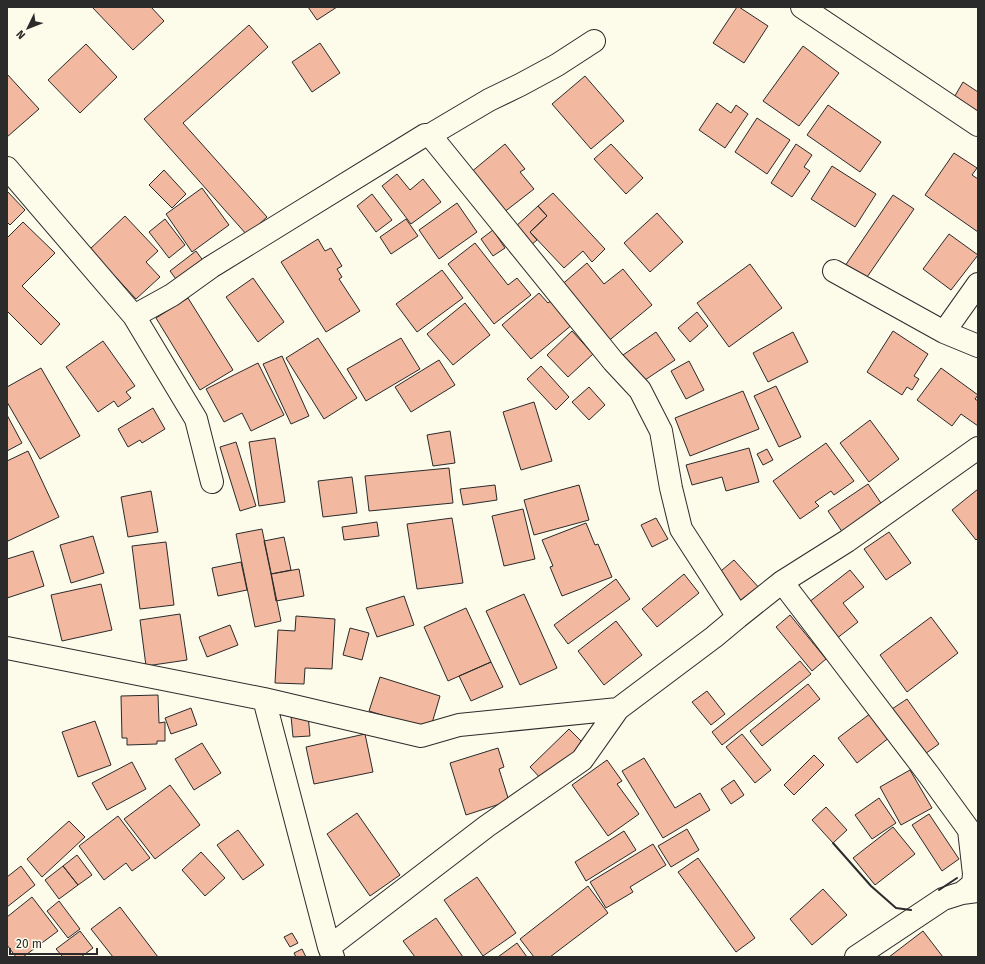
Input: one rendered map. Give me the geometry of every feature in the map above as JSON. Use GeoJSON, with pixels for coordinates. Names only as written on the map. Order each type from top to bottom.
{"type":"FeatureCollection","features":[{"type":"Feature","properties":{"kind":"street"},"geometry":{"type":"LineString","coordinates":[[802,7],[978,125]]}},
{"type":"Feature","properties":{"kind":"street"},"geometry":{"type":"LineString","coordinates":[[134,316],[172,295],[211,267],[425,135],[430,135],[489,100],[557,65],[594,41]]}},
{"type":"Feature","properties":{"kind":"street"},"geometry":{"type":"LineString","coordinates":[[430,135],[613,361],[640,390],[661,431],[681,530],[738,617]]}},
{"type":"Feature","properties":{"kind":"street"},"geometry":{"type":"LineString","coordinates":[[7,168],[134,316],[196,418],[212,482]]}},
{"type":"Feature","properties":{"kind":"street"},"geometry":{"type":"LineString","coordinates":[[834,271],[944,332],[978,346]]}},
{"type":"Feature","properties":{"kind":"street"},"geometry":{"type":"LineString","coordinates":[[944,332],[978,284]]}},
{"type":"Feature","properties":{"kind":"street"},"geometry":{"type":"LineString","coordinates":[[264,699],[331,952],[487,826],[582,760],[618,709],[714,637],[782,582],[847,541],[978,448]]}},
{"type":"Feature","properties":{"kind":"street"},"geometry":{"type":"LineString","coordinates":[[782,582],[969,830],[974,874],[970,892],[943,900],[856,957]]}},
{"type":"Feature","properties":{"kind":"street"},"geometry":{"type":"LineString","coordinates":[[7,648],[264,699],[421,736],[459,725],[618,709]]}},
{"type":"Feature","properties":{"kind":"building"},"geometry":{"type":"Polygon","coordinates":[[[92,7],[151,7],[164,21],[133,50],[92,7]]]}},
{"type":"Feature","properties":{"kind":"building"},"geometry":{"type":"Polygon","coordinates":[[[308,7],[337,7],[317,20],[308,7]]]}},
{"type":"Feature","properties":{"kind":"building"},"geometry":{"type":"Polygon","coordinates":[[[737,7],[768,26],[744,63],[713,43],[737,7]]]}},
{"type":"Feature","properties":{"kind":"building"},"geometry":{"type":"Polygon","coordinates":[[[249,25],[268,47],[183,123],[267,217],[247,235],[144,119],[249,25]]]}},
{"type":"Feature","properties":{"kind":"building"},"geometry":{"type":"Polygon","coordinates":[[[320,43],[340,73],[312,92],[292,62],[320,43]]]}},
{"type":"Feature","properties":{"kind":"building"},"geometry":{"type":"Polygon","coordinates":[[[86,44],[117,77],[80,113],[48,80],[86,44]]]}},
{"type":"Feature","properties":{"kind":"building"},"geometry":{"type":"Polygon","coordinates":[[[803,46],[839,73],[799,126],[763,101],[803,46]]]}},
{"type":"Feature","properties":{"kind":"building"},"geometry":{"type":"Polygon","coordinates":[[[7,74],[39,109],[7,137],[7,74]]]}},
{"type":"Feature","properties":{"kind":"building"},"geometry":{"type":"Polygon","coordinates":[[[585,76],[624,121],[591,149],[552,104],[585,76]]]}},
{"type":"Feature","properties":{"kind":"building"},"geometry":{"type":"Polygon","coordinates":[[[963,82],[978,92],[978,118],[952,101],[963,82]]]}},
{"type":"Feature","properties":{"kind":"building"},"geometry":{"type":"Polygon","coordinates":[[[717,103],[731,113],[736,105],[748,114],[725,148],[699,130],[717,103]]]}},
{"type":"Feature","properties":{"kind":"building"},"geometry":{"type":"Polygon","coordinates":[[[828,105],[881,142],[860,172],[807,135],[828,105]]]}},
{"type":"Feature","properties":{"kind":"building"},"geometry":{"type":"Polygon","coordinates":[[[757,118],[790,140],[767,174],[735,152],[757,118]]]}},
{"type":"Feature","properties":{"kind":"building"},"geometry":{"type":"Polygon","coordinates":[[[505,144],[525,169],[520,172],[534,189],[503,213],[470,173],[505,144]]]}},
{"type":"Feature","properties":{"kind":"building"},"geometry":{"type":"Polygon","coordinates":[[[611,144],[643,178],[626,194],[594,159],[611,144]]]}},
{"type":"Feature","properties":{"kind":"building"},"geometry":{"type":"Polygon","coordinates":[[[796,144],[812,155],[804,167],[810,171],[792,197],[771,183],[796,144]]]}},
{"type":"Feature","properties":{"kind":"building"},"geometry":{"type":"Polygon","coordinates":[[[954,153],[977,168],[972,175],[978,179],[978,232],[925,195],[954,153]]]}},
{"type":"Feature","properties":{"kind":"building"},"geometry":{"type":"Polygon","coordinates":[[[832,166],[876,194],[855,227],[811,199],[832,166]]]}},
{"type":"Feature","properties":{"kind":"building"},"geometry":{"type":"Polygon","coordinates":[[[164,170],[186,194],[172,208],[149,185],[164,170]]]}},
{"type":"Feature","properties":{"kind":"building"},"geometry":{"type":"Polygon","coordinates":[[[397,174],[410,190],[423,179],[441,202],[411,224],[382,186],[397,174]]]}},
{"type":"Feature","properties":{"kind":"building"},"geometry":{"type":"Polygon","coordinates":[[[202,188],[229,225],[192,252],[166,214],[202,188]]]}},
{"type":"Feature","properties":{"kind":"building"},"geometry":{"type":"Polygon","coordinates":[[[7,191],[25,210],[10,225],[7,222],[7,191]]]}},
{"type":"Feature","properties":{"kind":"building"},"geometry":{"type":"Polygon","coordinates":[[[553,193],[605,249],[592,262],[583,251],[564,268],[530,232],[547,216],[538,206],[553,193]]]}},
{"type":"Feature","properties":{"kind":"building"},"geometry":{"type":"Polygon","coordinates":[[[372,194],[392,220],[376,232],[357,206],[372,194]]]}},
{"type":"Feature","properties":{"kind":"building"},"geometry":{"type":"Polygon","coordinates":[[[893,195],[914,209],[865,280],[845,266],[893,195]]]}},
{"type":"Feature","properties":{"kind":"building"},"geometry":{"type":"Polygon","coordinates":[[[457,203],[477,232],[439,259],[419,230],[457,203]]]}},
{"type":"Feature","properties":{"kind":"building"},"geometry":{"type":"Polygon","coordinates":[[[538,206],[547,216],[530,232],[537,240],[531,245],[515,227],[538,206]]]}},
{"type":"Feature","properties":{"kind":"building"},"geometry":{"type":"Polygon","coordinates":[[[657,213],[683,242],[650,272],[624,243],[657,213]]]}},
{"type":"Feature","properties":{"kind":"building"},"geometry":{"type":"Polygon","coordinates":[[[125,216],[158,251],[146,262],[160,277],[136,299],[90,249],[125,216]]]}},
{"type":"Feature","properties":{"kind":"building"},"geometry":{"type":"Polygon","coordinates":[[[165,219],[185,245],[169,258],[149,232],[165,219]]]}},
{"type":"Feature","properties":{"kind":"building"},"geometry":{"type":"Polygon","coordinates":[[[406,219],[418,236],[391,254],[380,237],[406,219]]]}},
{"type":"Feature","properties":{"kind":"building"},"geometry":{"type":"Polygon","coordinates":[[[23,222],[55,253],[22,286],[60,324],[41,345],[7,311],[7,238],[23,222]]]}},
{"type":"Feature","properties":{"kind":"building"},"geometry":{"type":"Polygon","coordinates":[[[493,230],[505,248],[493,256],[481,239],[493,230]]]}},
{"type":"Feature","properties":{"kind":"building"},"geometry":{"type":"Polygon","coordinates":[[[949,234],[978,255],[951,290],[923,269],[949,234]]]}},
{"type":"Feature","properties":{"kind":"building"},"geometry":{"type":"Polygon","coordinates":[[[318,239],[325,251],[331,248],[342,266],[337,269],[342,277],[339,279],[360,311],[326,332],[281,262],[318,239]]]}},
{"type":"Feature","properties":{"kind":"building"},"geometry":{"type":"Polygon","coordinates":[[[475,243],[508,285],[517,278],[531,295],[494,324],[448,264],[475,243]]]}},
{"type":"Feature","properties":{"kind":"building"},"geometry":{"type":"Polygon","coordinates":[[[196,251],[207,266],[181,286],[170,271],[196,251]]]}},
{"type":"Feature","properties":{"kind":"building"},"geometry":{"type":"Polygon","coordinates":[[[587,263],[604,284],[623,269],[652,305],[606,343],[559,287],[587,263]]]}},
{"type":"Feature","properties":{"kind":"building"},"geometry":{"type":"Polygon","coordinates":[[[750,264],[782,308],[729,347],[697,303],[750,264]]]}},
{"type":"Feature","properties":{"kind":"building"},"geometry":{"type":"Polygon","coordinates":[[[442,270],[463,298],[417,332],[396,304],[442,270]]]}},
{"type":"Feature","properties":{"kind":"building"},"geometry":{"type":"Polygon","coordinates":[[[253,278],[284,322],[258,342],[226,297],[253,278]]]}},
{"type":"Feature","properties":{"kind":"building"},"geometry":{"type":"Polygon","coordinates":[[[539,293],[548,303],[552,300],[573,324],[531,359],[502,325],[539,293]]]}},
{"type":"Feature","properties":{"kind":"building"},"geometry":{"type":"Polygon","coordinates":[[[188,298],[233,370],[200,390],[156,318],[188,298]]]}},
{"type":"Feature","properties":{"kind":"building"},"geometry":{"type":"Polygon","coordinates":[[[465,303],[490,335],[453,365],[427,334],[465,303]]]}},
{"type":"Feature","properties":{"kind":"building"},"geometry":{"type":"Polygon","coordinates":[[[697,312],[708,326],[690,342],[678,328],[697,312]]]}},
{"type":"Feature","properties":{"kind":"building"},"geometry":{"type":"Polygon","coordinates":[[[572,331],[593,354],[568,377],[547,355],[572,331]]]}},
{"type":"Feature","properties":{"kind":"building"},"geometry":{"type":"Polygon","coordinates":[[[893,331],[928,354],[914,376],[919,379],[912,390],[907,387],[902,395],[867,372],[893,331]]]}},
{"type":"Feature","properties":{"kind":"building"},"geometry":{"type":"Polygon","coordinates":[[[656,332],[675,360],[642,382],[623,355],[656,332]]]}},
{"type":"Feature","properties":{"kind":"building"},"geometry":{"type":"Polygon","coordinates":[[[793,332],[808,362],[768,382],[753,353],[793,332]]]}},
{"type":"Feature","properties":{"kind":"building"},"geometry":{"type":"Polygon","coordinates":[[[318,338],[357,398],[324,419],[286,358],[318,338]]]}},
{"type":"Feature","properties":{"kind":"building"},"geometry":{"type":"Polygon","coordinates":[[[401,338],[420,369],[366,401],[347,369],[401,338]]]}},
{"type":"Feature","properties":{"kind":"building"},"geometry":{"type":"Polygon","coordinates":[[[103,341],[135,386],[126,392],[131,398],[118,407],[114,401],[98,412],[66,367],[103,341]]]}},
{"type":"Feature","properties":{"kind":"building"},"geometry":{"type":"Polygon","coordinates":[[[282,356],[309,416],[291,424],[263,364],[282,356]]]}},
{"type":"Feature","properties":{"kind":"building"},"geometry":{"type":"Polygon","coordinates":[[[439,360],[455,385],[411,412],[395,387],[439,360]]]}},
{"type":"Feature","properties":{"kind":"building"},"geometry":{"type":"Polygon","coordinates":[[[689,361],[704,390],[686,399],[671,371],[689,361]]]}},
{"type":"Feature","properties":{"kind":"building"},"geometry":{"type":"Polygon","coordinates":[[[258,363],[284,415],[251,431],[242,413],[224,422],[206,389],[258,363]]]}},
{"type":"Feature","properties":{"kind":"building"},"geometry":{"type":"Polygon","coordinates":[[[541,366],[569,397],[556,410],[527,379],[541,366]]]}},
{"type":"Feature","properties":{"kind":"building"},"geometry":{"type":"Polygon","coordinates":[[[41,368],[80,436],[40,459],[7,402],[7,387],[41,368]]]}},
{"type":"Feature","properties":{"kind":"building"},"geometry":{"type":"Polygon","coordinates":[[[941,368],[978,395],[975,399],[978,401],[978,426],[961,414],[952,426],[917,400],[941,368]]]}},
{"type":"Feature","properties":{"kind":"building"},"geometry":{"type":"Polygon","coordinates":[[[776,386],[801,437],[779,447],[754,396],[776,386]]]}},
{"type":"Feature","properties":{"kind":"building"},"geometry":{"type":"Polygon","coordinates":[[[589,387],[605,405],[589,420],[572,402],[589,387]]]}},
{"type":"Feature","properties":{"kind":"building"},"geometry":{"type":"Polygon","coordinates":[[[743,391],[759,429],[690,456],[675,418],[743,391]]]}},
{"type":"Feature","properties":{"kind":"building"},"geometry":{"type":"Polygon","coordinates":[[[534,402],[552,461],[521,470],[503,412],[534,402]]]}},
{"type":"Feature","properties":{"kind":"building"},"geometry":{"type":"Polygon","coordinates":[[[153,408],[165,429],[142,443],[140,440],[128,447],[118,429],[153,408]]]}},
{"type":"Feature","properties":{"kind":"building"},"geometry":{"type":"Polygon","coordinates":[[[7,415],[22,443],[7,451],[7,415]]]}},
{"type":"Feature","properties":{"kind":"building"},"geometry":{"type":"Polygon","coordinates":[[[870,420],[899,459],[869,482],[840,443],[870,420]]]}},
{"type":"Feature","properties":{"kind":"building"},"geometry":{"type":"Polygon","coordinates":[[[450,431],[455,463],[433,466],[427,435],[450,431]]]}},
{"type":"Feature","properties":{"kind":"building"},"geometry":{"type":"Polygon","coordinates":[[[275,438],[285,502],[259,506],[249,442],[275,438]]]}},
{"type":"Feature","properties":{"kind":"building"},"geometry":{"type":"Polygon","coordinates":[[[236,442],[256,506],[240,511],[220,447],[236,442]]]}},
{"type":"Feature","properties":{"kind":"building"},"geometry":{"type":"Polygon","coordinates":[[[826,443],[854,481],[834,495],[831,491],[815,502],[819,506],[800,519],[773,481],[826,443]]]}},
{"type":"Feature","properties":{"kind":"building"},"geometry":{"type":"Polygon","coordinates":[[[749,448],[759,482],[726,491],[722,477],[692,485],[686,465],[749,448]]]}},
{"type":"Feature","properties":{"kind":"building"},"geometry":{"type":"Polygon","coordinates":[[[767,449],[773,460],[763,465],[757,454],[767,449]]]}},
{"type":"Feature","properties":{"kind":"building"},"geometry":{"type":"Polygon","coordinates":[[[28,451],[59,517],[8,541],[7,461],[28,451]]]}},
{"type":"Feature","properties":{"kind":"building"},"geometry":{"type":"Polygon","coordinates":[[[449,468],[453,503],[369,511],[365,476],[449,468]]]}},
{"type":"Feature","properties":{"kind":"building"},"geometry":{"type":"Polygon","coordinates":[[[352,477],[357,513],[323,517],[318,481],[352,477]]]}},
{"type":"Feature","properties":{"kind":"building"},"geometry":{"type":"Polygon","coordinates":[[[868,484],[885,509],[845,536],[828,511],[868,484]]]}},
{"type":"Feature","properties":{"kind":"building"},"geometry":{"type":"Polygon","coordinates":[[[495,485],[497,500],[463,505],[460,489],[495,485]]]}},
{"type":"Feature","properties":{"kind":"building"},"geometry":{"type":"Polygon","coordinates":[[[579,485],[589,520],[534,535],[524,500],[579,485]]]}},
{"type":"Feature","properties":{"kind":"building"},"geometry":{"type":"Polygon","coordinates":[[[978,489],[978,538],[976,540],[952,510],[978,489]]]}},
{"type":"Feature","properties":{"kind":"building"},"geometry":{"type":"Polygon","coordinates":[[[151,491],[158,532],[128,537],[121,497],[151,491]]]}},
{"type":"Feature","properties":{"kind":"building"},"geometry":{"type":"Polygon","coordinates":[[[523,509],[535,559],[504,566],[492,516],[523,509]]]}},
{"type":"Feature","properties":{"kind":"building"},"geometry":{"type":"Polygon","coordinates":[[[452,518],[463,583],[417,589],[407,524],[452,518]]]}},
{"type":"Feature","properties":{"kind":"building"},"geometry":{"type":"Polygon","coordinates":[[[656,518],[668,539],[652,547],[641,525],[656,518]]]}},
{"type":"Feature","properties":{"kind":"building"},"geometry":{"type":"Polygon","coordinates":[[[377,522],[379,536],[344,540],[342,527],[377,522]]]}},
{"type":"Feature","properties":{"kind":"building"},"geometry":{"type":"Polygon","coordinates":[[[586,523],[595,545],[598,544],[612,577],[562,596],[550,567],[553,566],[542,540],[586,523]]]}},
{"type":"Feature","properties":{"kind":"building"},"geometry":{"type":"Polygon","coordinates":[[[262,529],[281,621],[255,627],[236,534],[262,529]]]}},
{"type":"Feature","properties":{"kind":"building"},"geometry":{"type":"Polygon","coordinates":[[[889,532],[911,563],[886,580],[864,549],[889,532]]]}},
{"type":"Feature","properties":{"kind":"building"},"geometry":{"type":"Polygon","coordinates":[[[93,536],[104,573],[71,583],[60,545],[93,536]]]}},
{"type":"Feature","properties":{"kind":"building"},"geometry":{"type":"Polygon","coordinates":[[[284,537],[291,570],[271,574],[264,541],[284,537]]]}},
{"type":"Feature","properties":{"kind":"building"},"geometry":{"type":"Polygon","coordinates":[[[166,542],[174,605],[140,609],[132,546],[166,542]]]}},
{"type":"Feature","properties":{"kind":"building"},"geometry":{"type":"Polygon","coordinates":[[[33,551],[44,586],[7,598],[7,559],[33,551]]]}},
{"type":"Feature","properties":{"kind":"building"},"geometry":{"type":"Polygon","coordinates":[[[734,560],[761,590],[743,606],[716,575],[734,560]]]}},
{"type":"Feature","properties":{"kind":"building"},"geometry":{"type":"Polygon","coordinates":[[[241,562],[247,590],[218,596],[212,568],[241,562]]]}},
{"type":"Feature","properties":{"kind":"building"},"geometry":{"type":"Polygon","coordinates":[[[299,569],[304,596],[276,601],[271,574],[299,569]]]}},
{"type":"Feature","properties":{"kind":"building"},"geometry":{"type":"Polygon","coordinates":[[[850,570],[864,587],[843,603],[858,622],[832,642],[804,606],[850,570]]]}},
{"type":"Feature","properties":{"kind":"building"},"geometry":{"type":"Polygon","coordinates":[[[684,574],[699,593],[657,627],[642,609],[684,574]]]}},
{"type":"Feature","properties":{"kind":"building"},"geometry":{"type":"Polygon","coordinates":[[[616,579],[630,599],[568,644],[554,625],[616,579]]]}},
{"type":"Feature","properties":{"kind":"building"},"geometry":{"type":"Polygon","coordinates":[[[101,584],[112,630],[62,641],[51,595],[101,584]]]}},
{"type":"Feature","properties":{"kind":"building"},"geometry":{"type":"Polygon","coordinates":[[[524,594],[557,668],[520,685],[486,611],[524,594]]]}},
{"type":"Feature","properties":{"kind":"building"},"geometry":{"type":"Polygon","coordinates":[[[404,596],[414,625],[377,637],[366,608],[404,596]]]}},
{"type":"Feature","properties":{"kind":"building"},"geometry":{"type":"Polygon","coordinates":[[[466,608],[491,662],[448,681],[424,627],[466,608]]]}},
{"type":"Feature","properties":{"kind":"building"},"geometry":{"type":"Polygon","coordinates":[[[180,614],[187,660],[146,666],[140,620],[180,614]]]}},
{"type":"Feature","properties":{"kind":"building"},"geometry":{"type":"Polygon","coordinates":[[[790,615],[826,659],[812,671],[776,627],[790,615]]]}},
{"type":"Feature","properties":{"kind":"building"},"geometry":{"type":"Polygon","coordinates":[[[296,616],[335,619],[332,669],[305,668],[304,684],[275,683],[278,630],[295,631],[296,616]]]}},
{"type":"Feature","properties":{"kind":"building"},"geometry":{"type":"Polygon","coordinates":[[[931,617],[958,653],[907,692],[880,655],[931,617]]]}},
{"type":"Feature","properties":{"kind":"building"},"geometry":{"type":"Polygon","coordinates":[[[616,621],[642,655],[604,685],[578,651],[616,621]]]}},
{"type":"Feature","properties":{"kind":"building"},"geometry":{"type":"Polygon","coordinates":[[[230,625],[238,645],[207,657],[199,637],[230,625]]]}},
{"type":"Feature","properties":{"kind":"building"},"geometry":{"type":"Polygon","coordinates":[[[350,628],[369,633],[362,660],[343,655],[350,628]]]}},
{"type":"Feature","properties":{"kind":"building"},"geometry":{"type":"Polygon","coordinates":[[[800,661],[811,674],[722,745],[712,732],[800,661]]]}},
{"type":"Feature","properties":{"kind":"building"},"geometry":{"type":"Polygon","coordinates":[[[491,662],[503,687],[471,701],[459,676],[491,662]]]}},
{"type":"Feature","properties":{"kind":"building"},"geometry":{"type":"Polygon","coordinates":[[[380,677],[440,696],[430,730],[369,711],[380,677]]]}},
{"type":"Feature","properties":{"kind":"building"},"geometry":{"type":"Polygon","coordinates":[[[808,684],[820,699],[762,746],[750,731],[808,684]]]}},
{"type":"Feature","properties":{"kind":"building"},"geometry":{"type":"Polygon","coordinates":[[[707,691],[725,714],[711,725],[692,702],[707,691]]]}},
{"type":"Feature","properties":{"kind":"building"},"geometry":{"type":"Polygon","coordinates":[[[158,695],[159,723],[165,722],[165,741],[157,741],[157,744],[127,745],[127,738],[122,738],[121,696],[158,695]]]}},
{"type":"Feature","properties":{"kind":"building"},"geometry":{"type":"Polygon","coordinates":[[[907,699],[939,744],[922,756],[889,711],[907,699]]]}},
{"type":"Feature","properties":{"kind":"building"},"geometry":{"type":"Polygon","coordinates":[[[191,708],[197,725],[171,734],[165,718],[191,708]]]}},
{"type":"Feature","properties":{"kind":"building"},"geometry":{"type":"Polygon","coordinates":[[[871,713],[890,737],[857,763],[838,738],[871,713]]]}},
{"type":"Feature","properties":{"kind":"building"},"geometry":{"type":"Polygon","coordinates":[[[308,715],[310,736],[293,737],[291,716],[308,715]]]}},
{"type":"Feature","properties":{"kind":"building"},"geometry":{"type":"Polygon","coordinates":[[[95,721],[111,765],[78,777],[62,732],[95,721]]]}},
{"type":"Feature","properties":{"kind":"building"},"geometry":{"type":"Polygon","coordinates":[[[569,729],[584,744],[544,782],[530,767],[569,729]]]}},
{"type":"Feature","properties":{"kind":"building"},"geometry":{"type":"Polygon","coordinates":[[[365,734],[373,772],[314,784],[306,747],[365,734]]]}},
{"type":"Feature","properties":{"kind":"building"},"geometry":{"type":"Polygon","coordinates":[[[742,734],[771,770],[755,783],[726,747],[742,734]]]}},
{"type":"Feature","properties":{"kind":"building"},"geometry":{"type":"Polygon","coordinates":[[[202,743],[221,773],[194,790],[175,759],[202,743]]]}},
{"type":"Feature","properties":{"kind":"building"},"geometry":{"type":"Polygon","coordinates":[[[498,748],[504,767],[499,769],[509,801],[466,815],[450,763],[498,748]]]}},
{"type":"Feature","properties":{"kind":"building"},"geometry":{"type":"Polygon","coordinates":[[[814,755],[824,765],[794,795],[784,785],[814,755]]]}},
{"type":"Feature","properties":{"kind":"building"},"geometry":{"type":"Polygon","coordinates":[[[644,758],[675,808],[700,793],[710,810],[663,838],[622,771],[644,758]]]}},
{"type":"Feature","properties":{"kind":"building"},"geometry":{"type":"Polygon","coordinates":[[[607,760],[622,781],[617,784],[639,814],[608,836],[572,785],[607,760]]]}},
{"type":"Feature","properties":{"kind":"building"},"geometry":{"type":"Polygon","coordinates":[[[132,762],[146,789],[107,810],[92,783],[132,762]]]}},
{"type":"Feature","properties":{"kind":"building"},"geometry":{"type":"Polygon","coordinates":[[[910,770],[932,808],[901,825],[880,787],[910,770]]]}},
{"type":"Feature","properties":{"kind":"building"},"geometry":{"type":"Polygon","coordinates":[[[734,780],[744,795],[731,804],[721,789],[734,780]]]}},
{"type":"Feature","properties":{"kind":"building"},"geometry":{"type":"Polygon","coordinates":[[[170,785],[200,825],[155,859],[124,819],[170,785]]]}},
{"type":"Feature","properties":{"kind":"building"},"geometry":{"type":"Polygon","coordinates":[[[879,798],[896,823],[872,839],[855,815],[879,798]]]}},
{"type":"Feature","properties":{"kind":"building"},"geometry":{"type":"Polygon","coordinates":[[[826,807],[847,830],[833,843],[812,820],[826,807]]]}},
{"type":"Feature","properties":{"kind":"building"},"geometry":{"type":"Polygon","coordinates":[[[357,813],[400,875],[370,896],[327,834],[357,813]]]}},
{"type":"Feature","properties":{"kind":"building"},"geometry":{"type":"Polygon","coordinates":[[[929,814],[959,859],[942,871],[912,825],[929,814]]]}},
{"type":"Feature","properties":{"kind":"building"},"geometry":{"type":"Polygon","coordinates":[[[118,816],[150,858],[132,871],[126,863],[104,880],[79,846],[118,816]]]}},
{"type":"Feature","properties":{"kind":"building"},"geometry":{"type":"Polygon","coordinates":[[[69,821],[85,837],[42,877],[27,859],[69,821]]]}},
{"type":"Feature","properties":{"kind":"building"},"geometry":{"type":"Polygon","coordinates":[[[893,827],[915,854],[875,885],[853,858],[893,827]]]}},
{"type":"Feature","properties":{"kind":"building"},"geometry":{"type":"Polygon","coordinates":[[[687,829],[699,850],[671,867],[658,846],[687,829]]]}},
{"type":"Feature","properties":{"kind":"building"},"geometry":{"type":"Polygon","coordinates":[[[238,830],[264,865],[243,880],[217,845],[238,830]]]}},
{"type":"Feature","properties":{"kind":"building"},"geometry":{"type":"Polygon","coordinates":[[[624,831],[636,850],[586,881],[575,862],[624,831]]]}},
{"type":"Feature","properties":{"kind":"building"},"geometry":{"type":"Polygon","coordinates":[[[653,844],[666,865],[630,887],[633,892],[606,908],[590,882],[653,844]]]}},
{"type":"Feature","properties":{"kind":"building"},"geometry":{"type":"Polygon","coordinates":[[[201,852],[225,878],[205,896],[182,870],[201,852]]]}},
{"type":"Feature","properties":{"kind":"building"},"geometry":{"type":"Polygon","coordinates":[[[77,855],[92,875],[78,885],[63,866],[77,855]]]}},
{"type":"Feature","properties":{"kind":"building"},"geometry":{"type":"Polygon","coordinates":[[[698,858],[755,938],[736,952],[678,872],[698,858]]]}},
{"type":"Feature","properties":{"kind":"building"},"geometry":{"type":"Polygon","coordinates":[[[21,866],[35,885],[7,907],[7,877],[21,866]]]}},
{"type":"Feature","properties":{"kind":"building"},"geometry":{"type":"Polygon","coordinates":[[[63,866],[78,885],[59,899],[45,880],[63,866]]]}},
{"type":"Feature","properties":{"kind":"building"},"geometry":{"type":"Polygon","coordinates":[[[477,877],[516,933],[483,956],[444,900],[477,877]]]}},
{"type":"Feature","properties":{"kind":"building"},"geometry":{"type":"Polygon","coordinates":[[[588,886],[608,913],[550,957],[534,957],[520,939],[588,886]]]}},
{"type":"Feature","properties":{"kind":"building"},"geometry":{"type":"Polygon","coordinates":[[[823,889],[847,915],[812,945],[790,919],[823,889]]]}},
{"type":"Feature","properties":{"kind":"building"},"geometry":{"type":"Polygon","coordinates":[[[32,897],[58,931],[23,957],[16,957],[7,945],[7,917],[32,897]]]}},
{"type":"Feature","properties":{"kind":"building"},"geometry":{"type":"Polygon","coordinates":[[[59,901],[80,929],[68,938],[47,911],[59,901]]]}},
{"type":"Feature","properties":{"kind":"building"},"geometry":{"type":"Polygon","coordinates":[[[120,907],[158,957],[113,957],[91,929],[120,907]]]}},
{"type":"Feature","properties":{"kind":"building"},"geometry":{"type":"Polygon","coordinates":[[[436,918],[463,957],[415,957],[403,941],[436,918]]]}},
{"type":"Feature","properties":{"kind":"building"},"geometry":{"type":"Polygon","coordinates":[[[80,931],[93,948],[81,957],[63,957],[56,949],[80,931]]]}},
{"type":"Feature","properties":{"kind":"building"},"geometry":{"type":"Polygon","coordinates":[[[923,931],[943,957],[889,957],[923,931]]]}},
{"type":"Feature","properties":{"kind":"building"},"geometry":{"type":"Polygon","coordinates":[[[292,933],[298,943],[290,947],[284,937],[292,933]]]}},
{"type":"Feature","properties":{"kind":"building"},"geometry":{"type":"Polygon","coordinates":[[[517,943],[527,957],[498,957],[517,943]]]}},
{"type":"Feature","properties":{"kind":"building"},"geometry":{"type":"Polygon","coordinates":[[[302,949],[306,957],[296,957],[294,953],[302,949]]]}},
{"type":"Feature","properties":{"kind":"wall"},"geometry":{"type":"LineString","coordinates":[[833,843],[871,886],[896,908],[911,910]]}},
{"type":"Feature","properties":{"kind":"wall"},"geometry":{"type":"LineString","coordinates":[[939,890],[957,878]]}}]}
